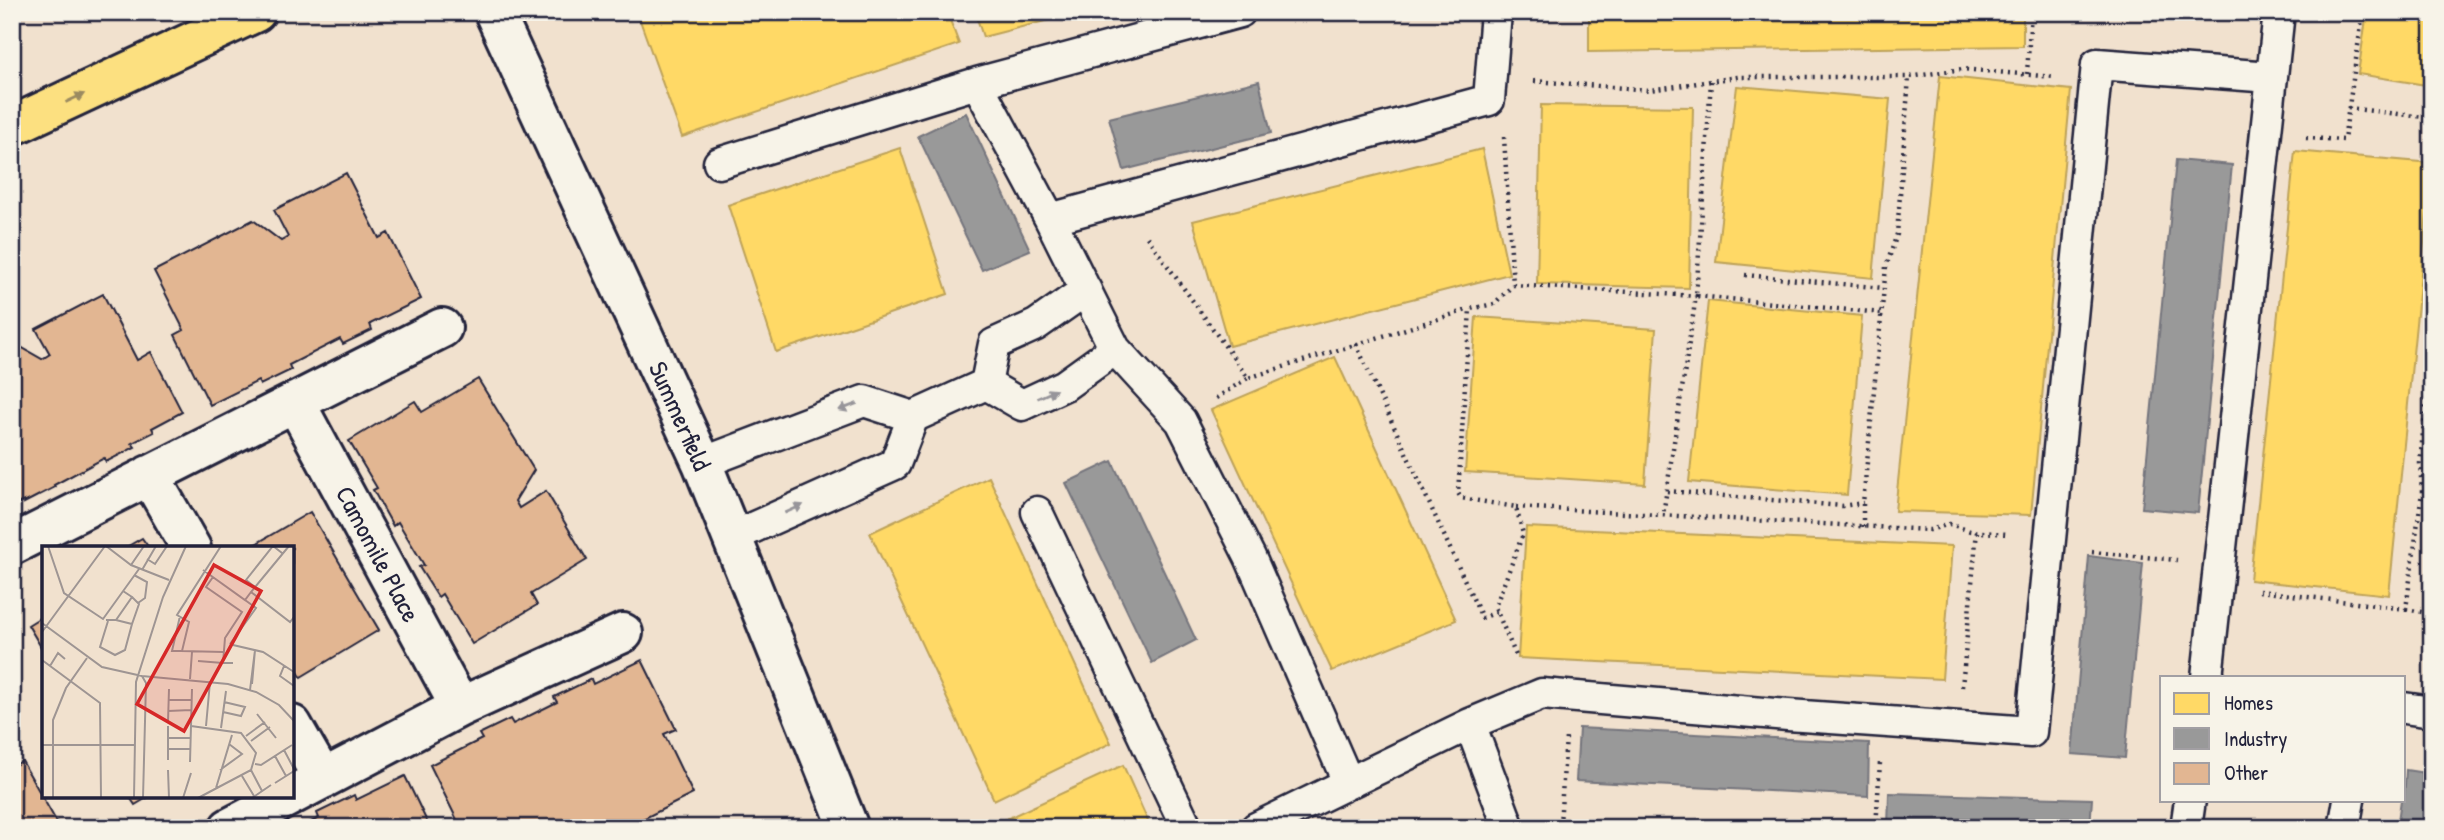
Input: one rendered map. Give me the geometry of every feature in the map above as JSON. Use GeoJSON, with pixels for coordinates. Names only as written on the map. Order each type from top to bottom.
{"type":"FeatureCollection","features":[{"type":"Feature","properties":{"kind":"main road"},"geometry":{"type":"LineString","coordinates":[[12,126],[256,12]]}},
{"type":"Feature","properties":{"kind":"street","name":"Summerfield"},"geometry":{"type":"LineString","coordinates":[[494,12],[702,463],[847,827]]}},
{"type":"Feature","properties":{"kind":"street"},"geometry":{"type":"LineString","coordinates":[[12,545],[442,328]]}},
{"type":"Feature","properties":{"kind":"street","name":"Camomile Place"},"geometry":{"type":"LineString","coordinates":[[295,402],[460,707]]}},
{"type":"Feature","properties":{"kind":"street"},"geometry":{"type":"LineString","coordinates":[[149,475],[190,546]]}},
{"type":"Feature","properties":{"kind":"street"},"geometry":{"type":"LineString","coordinates":[[294,737],[302,790],[460,707],[623,632]]}},
{"type":"Feature","properties":{"kind":"street"},"geometry":{"type":"LineString","coordinates":[[229,828],[287,798]]}},
{"type":"Feature","properties":{"kind":"lane"},"geometry":{"type":"LineString","coordinates":[[719,163],[977,83],[1240,12]]}},
{"type":"Feature","properties":{"kind":"lane"},"geometry":{"type":"LineString","coordinates":[[1050,219],[1490,89],[1496,12]]}},
{"type":"Feature","properties":{"kind":"lane"},"geometry":{"type":"LineString","coordinates":[[2207,676],[2279,12]]}},
{"type":"Feature","properties":{"kind":"lane"},"geometry":{"type":"LineString","coordinates":[[1256,828],[1471,724],[1542,694],[2031,732],[2097,64],[2271,77]]}},
{"type":"Feature","properties":{"kind":"lane"},"geometry":{"type":"LineString","coordinates":[[977,83],[1050,219],[1115,349],[1181,421],[1250,557],[1348,782]]}},
{"type":"Feature","properties":{"kind":"lane"},"geometry":{"type":"LineString","coordinates":[[986,384],[994,344],[1036,325],[1086,290]]}},
{"type":"Feature","properties":{"kind":"lane"},"geometry":{"type":"LineString","coordinates":[[986,384],[1022,405],[1065,385],[1115,349]]}},
{"type":"Feature","properties":{"kind":"lane"},"geometry":{"type":"LineString","coordinates":[[702,463],[864,401],[913,417],[986,384]]}},
{"type":"Feature","properties":{"kind":"lane"},"geometry":{"type":"LineString","coordinates":[[732,537],[895,464],[913,417]]}},
{"type":"Feature","properties":{"kind":"lane"},"geometry":{"type":"LineString","coordinates":[[1037,512],[1187,828]]}},
{"type":"Feature","properties":{"kind":"lane"},"geometry":{"type":"LineString","coordinates":[[2406,708],[2432,712]]}},
{"type":"Feature","properties":{"kind":"lane"},"geometry":{"type":"LineString","coordinates":[[1471,724],[1509,828]]}},
{"type":"Feature","properties":{"kind":"lane"},"geometry":{"type":"LineString","coordinates":[[2186,828],[2190,802]]}},
{"type":"Feature","properties":{"kind":"lane"},"geometry":{"type":"LineString","coordinates":[[2344,828],[2349,802]]}},
{"type":"Feature","properties":{"kind":"path"},"geometry":{"type":"LineString","coordinates":[[2027,74],[2031,12]]}},
{"type":"Feature","properties":{"kind":"path"},"geometry":{"type":"LineString","coordinates":[[2264,135],[2344,140],[2363,12]]}},
{"type":"Feature","properties":{"kind":"path"},"geometry":{"type":"LineString","coordinates":[[1130,197],[1144,233],[1248,378],[1469,309],[1494,304],[1513,285],[1504,132],[1490,89],[1650,90],[1738,77],[1909,77],[1962,69],[2095,83]]}},
{"type":"Feature","properties":{"kind":"path"},"geometry":{"type":"LineString","coordinates":[[1863,527],[1863,503],[1886,267],[1897,234],[1909,77]]}},
{"type":"Feature","properties":{"kind":"path"},"geometry":{"type":"LineString","coordinates":[[1663,515],[1696,296],[1711,81]]}},
{"type":"Feature","properties":{"kind":"path"},"geometry":{"type":"LineString","coordinates":[[2348,108],[2432,118]]}},
{"type":"Feature","properties":{"kind":"path"},"geometry":{"type":"LineString","coordinates":[[1745,275],[1884,288]]}},
{"type":"Feature","properties":{"kind":"path"},"geometry":{"type":"LineString","coordinates":[[1513,285],[1696,296],[1882,313]]}},
{"type":"Feature","properties":{"kind":"path"},"geometry":{"type":"LineString","coordinates":[[1469,309],[1458,493],[1461,498],[1516,507],[1863,527],[1930,530],[1950,524],[1970,531]]}},
{"type":"Feature","properties":{"kind":"path"},"geometry":{"type":"LineString","coordinates":[[2406,609],[2422,492],[2420,463],[2432,343]]}},
{"type":"Feature","properties":{"kind":"path"},"geometry":{"type":"LineString","coordinates":[[1356,344],[1482,618],[1497,612]]}},
{"type":"Feature","properties":{"kind":"path"},"geometry":{"type":"LineString","coordinates":[[1667,491],[1842,506],[1863,503]]}},
{"type":"Feature","properties":{"kind":"path"},"geometry":{"type":"LineString","coordinates":[[1514,655],[1495,607],[1523,534],[1516,507]]}},
{"type":"Feature","properties":{"kind":"path"},"geometry":{"type":"LineString","coordinates":[[1958,727],[1977,531]]}},
{"type":"Feature","properties":{"kind":"path"},"geometry":{"type":"LineString","coordinates":[[2123,556],[2134,557]]}},
{"type":"Feature","properties":{"kind":"path"},"geometry":{"type":"LineString","coordinates":[[2217,586],[2432,614]]}},
{"type":"Feature","properties":{"kind":"path"},"geometry":{"type":"LineString","coordinates":[[1876,828],[1882,722]]}},
{"type":"Feature","properties":{"kind":"building: Homes"},"geometry":{"type":"Polygon","coordinates":[[[637,12],[947,12],[959,44],[682,137],[637,12]]]}},
{"type":"Feature","properties":{"kind":"building: Homes"},"geometry":{"type":"Polygon","coordinates":[[[975,12],[1080,12],[983,37],[975,12]]]}},
{"type":"Feature","properties":{"kind":"building: Homes"},"geometry":{"type":"Polygon","coordinates":[[[1589,12],[2023,12],[2023,46],[1589,52],[1589,12]]]}},
{"type":"Feature","properties":{"kind":"building: Homes"},"geometry":{"type":"Polygon","coordinates":[[[2367,12],[2432,12],[2432,86],[2358,74],[2367,12]]]}},
{"type":"Feature","properties":{"kind":"building: Homes"},"geometry":{"type":"Polygon","coordinates":[[[1940,76],[2071,90],[2031,515],[1895,511],[1940,76]]]}},
{"type":"Feature","properties":{"kind":"building: Homes"},"geometry":{"type":"Polygon","coordinates":[[[1737,86],[1890,99],[1873,278],[1716,262],[1737,86]]]}},
{"type":"Feature","properties":{"kind":"building: Homes"},"geometry":{"type":"Polygon","coordinates":[[[1541,105],[1693,107],[1689,288],[1537,284],[1541,105]]]}},
{"type":"Feature","properties":{"kind":"building: Homes"},"geometry":{"type":"Polygon","coordinates":[[[900,148],[948,294],[776,352],[728,205],[900,148]]]}},
{"type":"Feature","properties":{"kind":"building: Homes"},"geometry":{"type":"Polygon","coordinates":[[[1482,149],[1509,274],[1229,346],[1193,221],[1482,149]]]}},
{"type":"Feature","properties":{"kind":"building: Homes"},"geometry":{"type":"Polygon","coordinates":[[[2295,151],[2432,163],[2389,595],[2250,580],[2295,151]]]}},
{"type":"Feature","properties":{"kind":"building: Homes"},"geometry":{"type":"Polygon","coordinates":[[[1708,301],[1862,316],[1847,495],[1689,482],[1708,301]]]}},
{"type":"Feature","properties":{"kind":"building: Homes"},"geometry":{"type":"Polygon","coordinates":[[[1476,317],[1656,329],[1645,484],[1465,472],[1476,317]]]}},
{"type":"Feature","properties":{"kind":"building: Homes"},"geometry":{"type":"Polygon","coordinates":[[[1335,357],[1456,620],[1332,671],[1211,410],[1335,357]]]}},
{"type":"Feature","properties":{"kind":"building: Homes"},"geometry":{"type":"Polygon","coordinates":[[[989,477],[1111,743],[994,800],[870,533],[989,477]]]}},
{"type":"Feature","properties":{"kind":"building: Homes"},"geometry":{"type":"Polygon","coordinates":[[[1526,527],[1952,546],[1942,679],[1518,658],[1526,527]]]}},
{"type":"Feature","properties":{"kind":"building: Homes"},"geometry":{"type":"Polygon","coordinates":[[[1123,765],[1151,828],[1005,828],[1002,821],[1123,765]]]}},
{"type":"Feature","properties":{"kind":"building: Industry"},"geometry":{"type":"Polygon","coordinates":[[[1259,81],[1271,133],[1124,170],[1109,118],[1259,81]]]}},
{"type":"Feature","properties":{"kind":"building: Industry"},"geometry":{"type":"Polygon","coordinates":[[[966,113],[1030,250],[982,270],[918,136],[966,113]]]}},
{"type":"Feature","properties":{"kind":"building: Industry"},"geometry":{"type":"Polygon","coordinates":[[[2176,160],[2232,165],[2198,513],[2142,508],[2176,160]]]}},
{"type":"Feature","properties":{"kind":"building: Industry"},"geometry":{"type":"Polygon","coordinates":[[[1112,461],[1196,640],[1152,663],[1066,483],[1112,461]]]}},
{"type":"Feature","properties":{"kind":"building: Industry"},"geometry":{"type":"Polygon","coordinates":[[[2089,556],[2143,563],[2125,758],[2072,754],[2089,556]]]}},
{"type":"Feature","properties":{"kind":"building: Industry"},"geometry":{"type":"Polygon","coordinates":[[[1579,728],[1869,743],[1868,796],[1576,781],[1579,728]]]}},
{"type":"Feature","properties":{"kind":"building: Industry"},"geometry":{"type":"Polygon","coordinates":[[[2406,770],[2432,774],[2432,828],[2397,828],[2401,802],[2406,802],[2406,770]]]}},
{"type":"Feature","properties":{"kind":"building: Industry"},"geometry":{"type":"Polygon","coordinates":[[[1889,793],[2092,799],[2090,828],[1888,828],[1889,793]]]}},
{"type":"Feature","properties":{"kind":"building: Other"},"geometry":{"type":"Polygon","coordinates":[[[346,173],[379,238],[388,233],[421,299],[370,324],[372,330],[343,344],[340,339],[289,365],[291,370],[260,385],[258,381],[210,405],[175,335],[184,330],[154,271],[253,220],[281,241],[288,237],[274,210],[346,173]]]}},
{"type":"Feature","properties":{"kind":"building: Other"},"geometry":{"type":"Polygon","coordinates":[[[103,294],[137,360],[151,352],[182,412],[152,428],[154,432],[132,443],[135,447],[106,462],[104,458],[54,485],[55,487],[24,503],[12,506],[12,342],[42,359],[50,354],[36,329],[103,294]]]}},
{"type":"Feature","properties":{"kind":"building: Other"},"geometry":{"type":"Polygon","coordinates":[[[478,379],[534,470],[515,501],[519,508],[546,491],[587,560],[531,594],[537,605],[472,644],[442,594],[438,597],[419,567],[424,565],[398,522],[393,526],[373,490],[377,488],[349,441],[415,401],[422,412],[478,379]]]}},
{"type":"Feature","properties":{"kind":"building: Other"},"geometry":{"type":"Polygon","coordinates":[[[310,512],[379,630],[301,677],[294,665],[294,546],[252,546],[310,512]]]}},
{"type":"Feature","properties":{"kind":"building: Other"},"geometry":{"type":"Polygon","coordinates":[[[142,538],[148,546],[128,546],[142,538]]]}},
{"type":"Feature","properties":{"kind":"building: Other"},"geometry":{"type":"Polygon","coordinates":[[[42,616],[42,649],[28,625],[42,616]]]}},
{"type":"Feature","properties":{"kind":"building: Other"},"geometry":{"type":"Polygon","coordinates":[[[642,660],[676,729],[664,734],[693,794],[625,828],[580,828],[570,821],[561,824],[563,828],[461,828],[430,765],[482,739],[479,734],[510,719],[513,724],[557,702],[554,697],[591,679],[593,684],[642,660]]]}},
{"type":"Feature","properties":{"kind":"building: Other"},"geometry":{"type":"Polygon","coordinates":[[[22,761],[60,828],[12,828],[12,767],[22,761]]]}},
{"type":"Feature","properties":{"kind":"building: Other"},"geometry":{"type":"Polygon","coordinates":[[[405,776],[430,828],[299,828],[319,818],[317,813],[354,795],[356,800],[405,776]]]}},
{"type":"Feature","properties":{"kind":"building: Other"},"geometry":{"type":"Polygon","coordinates":[[[130,798],[147,798],[135,805],[130,798]]]}}]}
